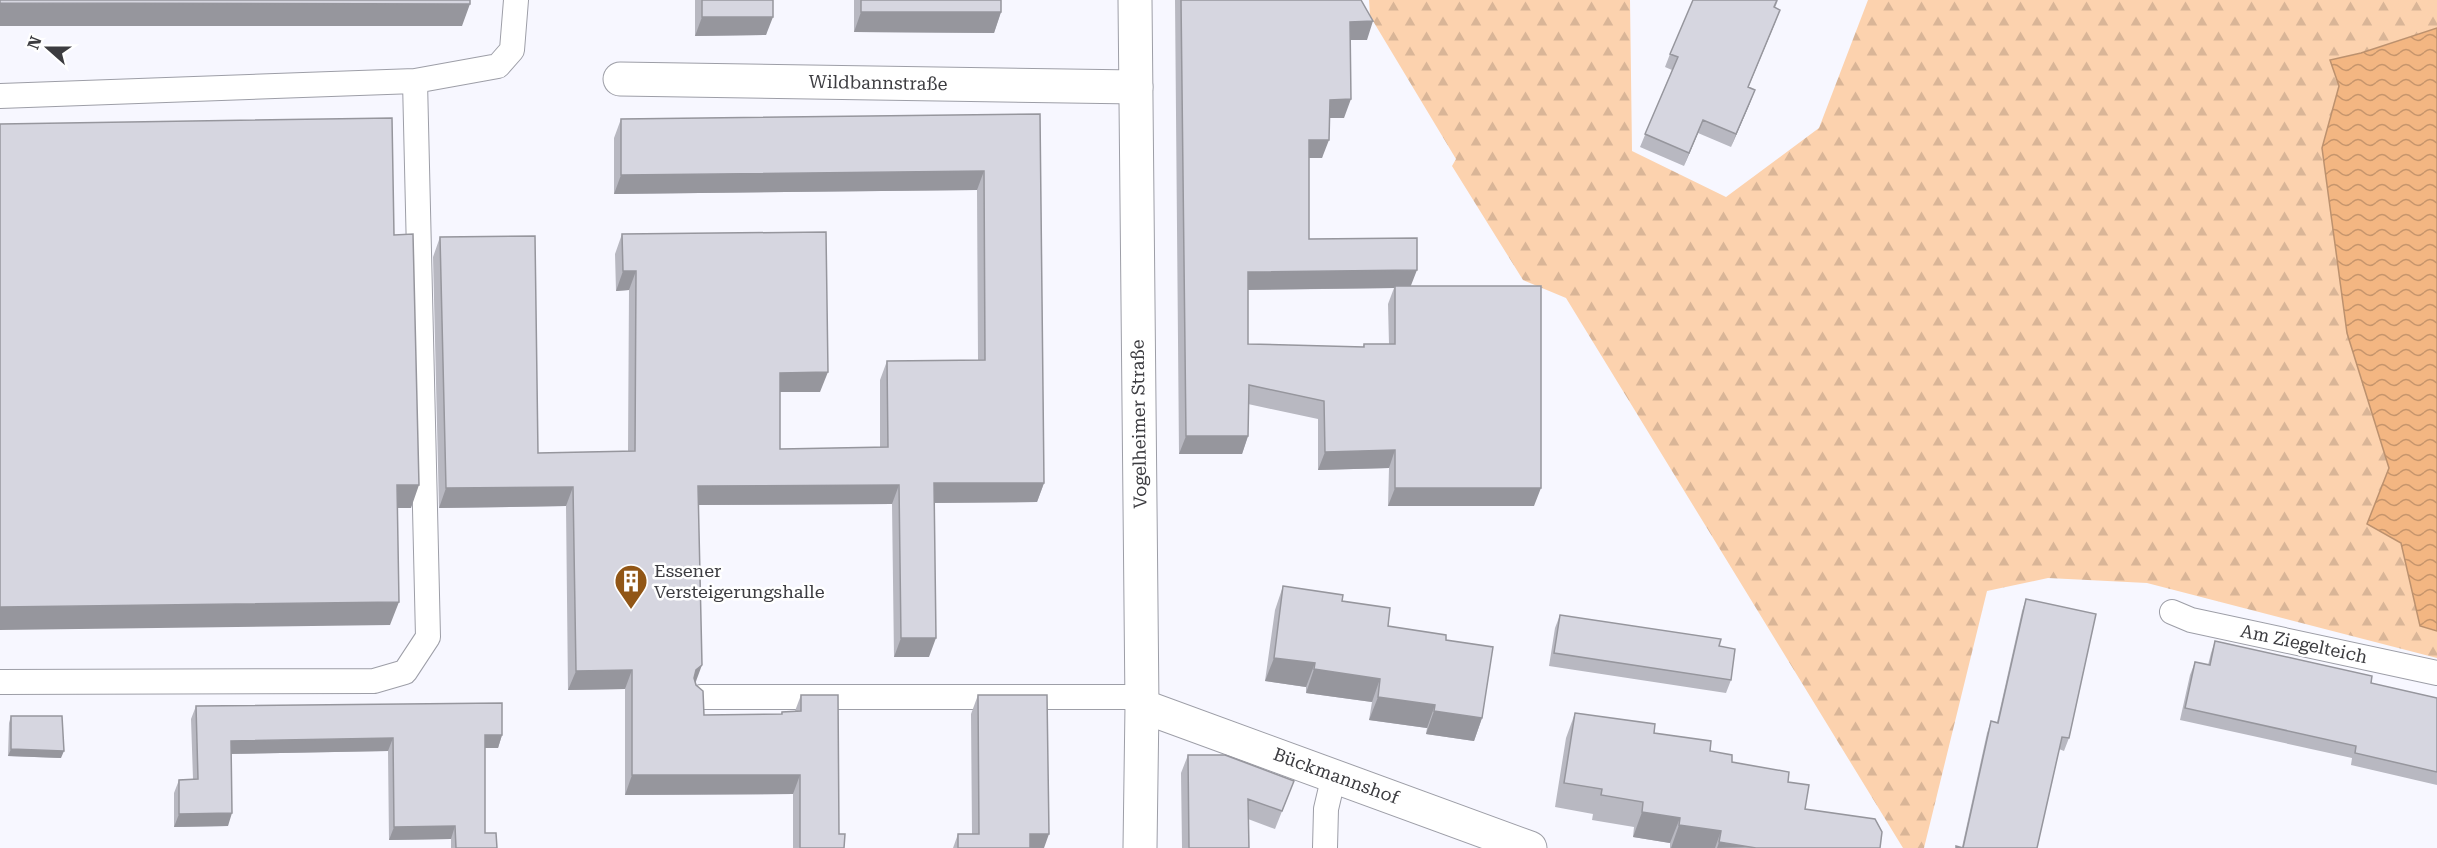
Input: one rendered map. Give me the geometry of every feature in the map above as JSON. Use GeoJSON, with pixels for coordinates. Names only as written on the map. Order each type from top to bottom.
{"type":"FeatureCollection","features":[{"type":"Feature","properties":{"kind":"street","name":"Vogelheimer Straße"},"geometry":{"type":"LineString","coordinates":[[1135,0],[1142,701],[1140,848]]}},
{"type":"Feature","properties":{"kind":"street","name":"Wildbannstraße"},"geometry":{"type":"LineString","coordinates":[[620,79],[1136,87]]}},
{"type":"Feature","properties":{"kind":"street","name":"Bückmannshof"},"geometry":{"type":"LineString","coordinates":[[1142,701],[1530,848]]}},
{"type":"Feature","properties":{"kind":"lane"},"geometry":{"type":"LineString","coordinates":[[0,96],[415,81],[498,66],[512,50],[516,0]]}},
{"type":"Feature","properties":{"kind":"lane"},"geometry":{"type":"LineString","coordinates":[[0,682],[374,681],[405,672],[428,637],[415,81]]}},
{"type":"Feature","properties":{"kind":"lane","name":"Am Ziegelteich"},"geometry":{"type":"LineString","coordinates":[[2172,612],[2192,620],[2437,673]]}},
{"type":"Feature","properties":{"kind":"lane"},"geometry":{"type":"LineString","coordinates":[[701,697],[1142,701]]}},
{"type":"Feature","properties":{"kind":"lane"},"geometry":{"type":"LineString","coordinates":[[1325,848],[1326,809],[1334,775]]}},
{"type":"Feature","properties":{"kind":"green space"},"geometry":{"type":"Polygon","coordinates":[[[1369,0],[1630,0],[1632,151],[1726,197],[1819,128],[1868,0],[2437,0],[2437,28],[2361,53],[2330,60],[2339,86],[2322,148],[2347,333],[2389,468],[2367,524],[2401,543],[2420,626],[2437,631],[2437,658],[2147,583],[2048,578],[1987,591],[1924,848],[1903,848],[1566,298],[1523,280],[1452,166],[1456,159],[1370,16],[1369,0]]]}},
{"type":"Feature","properties":{"kind":"water"},"geometry":{"type":"Polygon","coordinates":[[[2437,28],[2437,631],[2420,626],[2401,543],[2367,524],[2389,468],[2347,333],[2322,148],[2339,86],[2330,60],[2361,53],[2437,28]]]}},
{"type":"Feature","properties":{"kind":"building"},"geometry":{"type":"Polygon","coordinates":[[[0,0],[470,0],[470,4],[0,3],[0,0]]]}},
{"type":"Feature","properties":{"kind":"building"},"geometry":{"type":"Polygon","coordinates":[[[702,0],[773,0],[773,17],[702,17],[702,0]]]}},
{"type":"Feature","properties":{"kind":"building"},"geometry":{"type":"Polygon","coordinates":[[[861,0],[1001,0],[1001,12],[861,12],[861,0]]]}},
{"type":"Feature","properties":{"kind":"building"},"geometry":{"type":"Polygon","coordinates":[[[1181,0],[1361,0],[1373,21],[1350,22],[1351,99],[1330,100],[1329,140],[1309,140],[1309,239],[1417,238],[1417,270],[1248,272],[1248,344],[1364,347],[1364,344],[1395,344],[1395,286],[1541,286],[1541,488],[1395,488],[1395,450],[1325,452],[1324,401],[1249,385],[1248,436],[1186,436],[1181,0]]]}},
{"type":"Feature","properties":{"kind":"building"},"geometry":{"type":"Polygon","coordinates":[[[1693,0],[1777,0],[1774,7],[1780,10],[1748,87],[1755,90],[1736,134],[1703,120],[1689,153],[1645,134],[1678,57],[1670,54],[1693,0]]]}},
{"type":"Feature","properties":{"kind":"building"},"geometry":{"type":"Polygon","coordinates":[[[1040,114],[1044,483],[934,483],[936,638],[901,638],[899,485],[698,486],[702,665],[696,670],[694,678],[696,685],[703,691],[704,715],[782,714],[782,712],[801,711],[801,695],[838,695],[839,834],[845,834],[844,848],[800,848],[800,775],[632,775],[632,670],[576,671],[573,487],[446,488],[440,237],[535,236],[538,453],[635,451],[636,271],[623,271],[622,234],[826,232],[828,372],[780,373],[780,449],[888,447],[887,361],[985,360],[984,171],[621,175],[621,119],[1040,114]]]}},
{"type":"Feature","properties":{"kind":"building"},"geometry":{"type":"Polygon","coordinates":[[[392,118],[394,235],[413,234],[419,485],[397,485],[399,602],[0,607],[0,124],[392,118]]]}},
{"type":"Feature","properties":{"kind":"building"},"geometry":{"type":"Polygon","coordinates":[[[1283,586],[1343,595],[1342,601],[1390,608],[1388,626],[1446,635],[1446,640],[1493,647],[1482,718],[1434,711],[1435,705],[1378,697],[1380,679],[1314,669],[1315,663],[1274,658],[1283,586]]]}},
{"type":"Feature","properties":{"kind":"building"},"geometry":{"type":"Polygon","coordinates":[[[2026,599],[2096,614],[2069,738],[2062,737],[2037,848],[1963,848],[1991,721],[1998,723],[2026,599]]]}},
{"type":"Feature","properties":{"kind":"building"},"geometry":{"type":"Polygon","coordinates":[[[1560,615],[1721,639],[1719,646],[1735,649],[1731,680],[1554,653],[1560,615]]]}},
{"type":"Feature","properties":{"kind":"building"},"geometry":{"type":"Polygon","coordinates":[[[2215,641],[2372,676],[2371,683],[2437,698],[2437,772],[2355,753],[2356,746],[2185,708],[2195,662],[2210,665],[2215,641]]]}},
{"type":"Feature","properties":{"kind":"building"},"geometry":{"type":"Polygon","coordinates":[[[978,695],[1047,695],[1049,834],[1030,834],[1030,848],[958,848],[958,834],[979,834],[978,695]]]}},
{"type":"Feature","properties":{"kind":"building"},"geometry":{"type":"Polygon","coordinates":[[[502,703],[502,735],[485,735],[485,833],[496,833],[497,848],[456,848],[455,826],[394,827],[393,738],[231,741],[232,813],[179,814],[179,780],[198,779],[196,706],[502,703]]]}},
{"type":"Feature","properties":{"kind":"building"},"geometry":{"type":"Polygon","coordinates":[[[1575,713],[1655,724],[1654,733],[1711,741],[1710,751],[1732,755],[1732,762],[1789,772],[1788,782],[1809,785],[1805,809],[1875,819],[1882,832],[1880,848],[1756,848],[1719,842],[1721,831],[1679,825],[1680,818],[1642,812],[1643,802],[1601,795],[1602,789],[1564,783],[1575,713]]]}},
{"type":"Feature","properties":{"kind":"building"},"geometry":{"type":"Polygon","coordinates":[[[11,716],[62,716],[64,751],[11,749],[11,716]]]}},
{"type":"Feature","properties":{"kind":"building"},"geometry":{"type":"Polygon","coordinates":[[[1188,755],[1225,755],[1294,781],[1282,811],[1248,799],[1249,848],[1189,848],[1188,755]]]}},
{"type":"Feature","properties":{"kind":"place","name":"Essener Versteigerungshalle"},"geometry":{"type":"Point","coordinates":[631,610]}}]}
